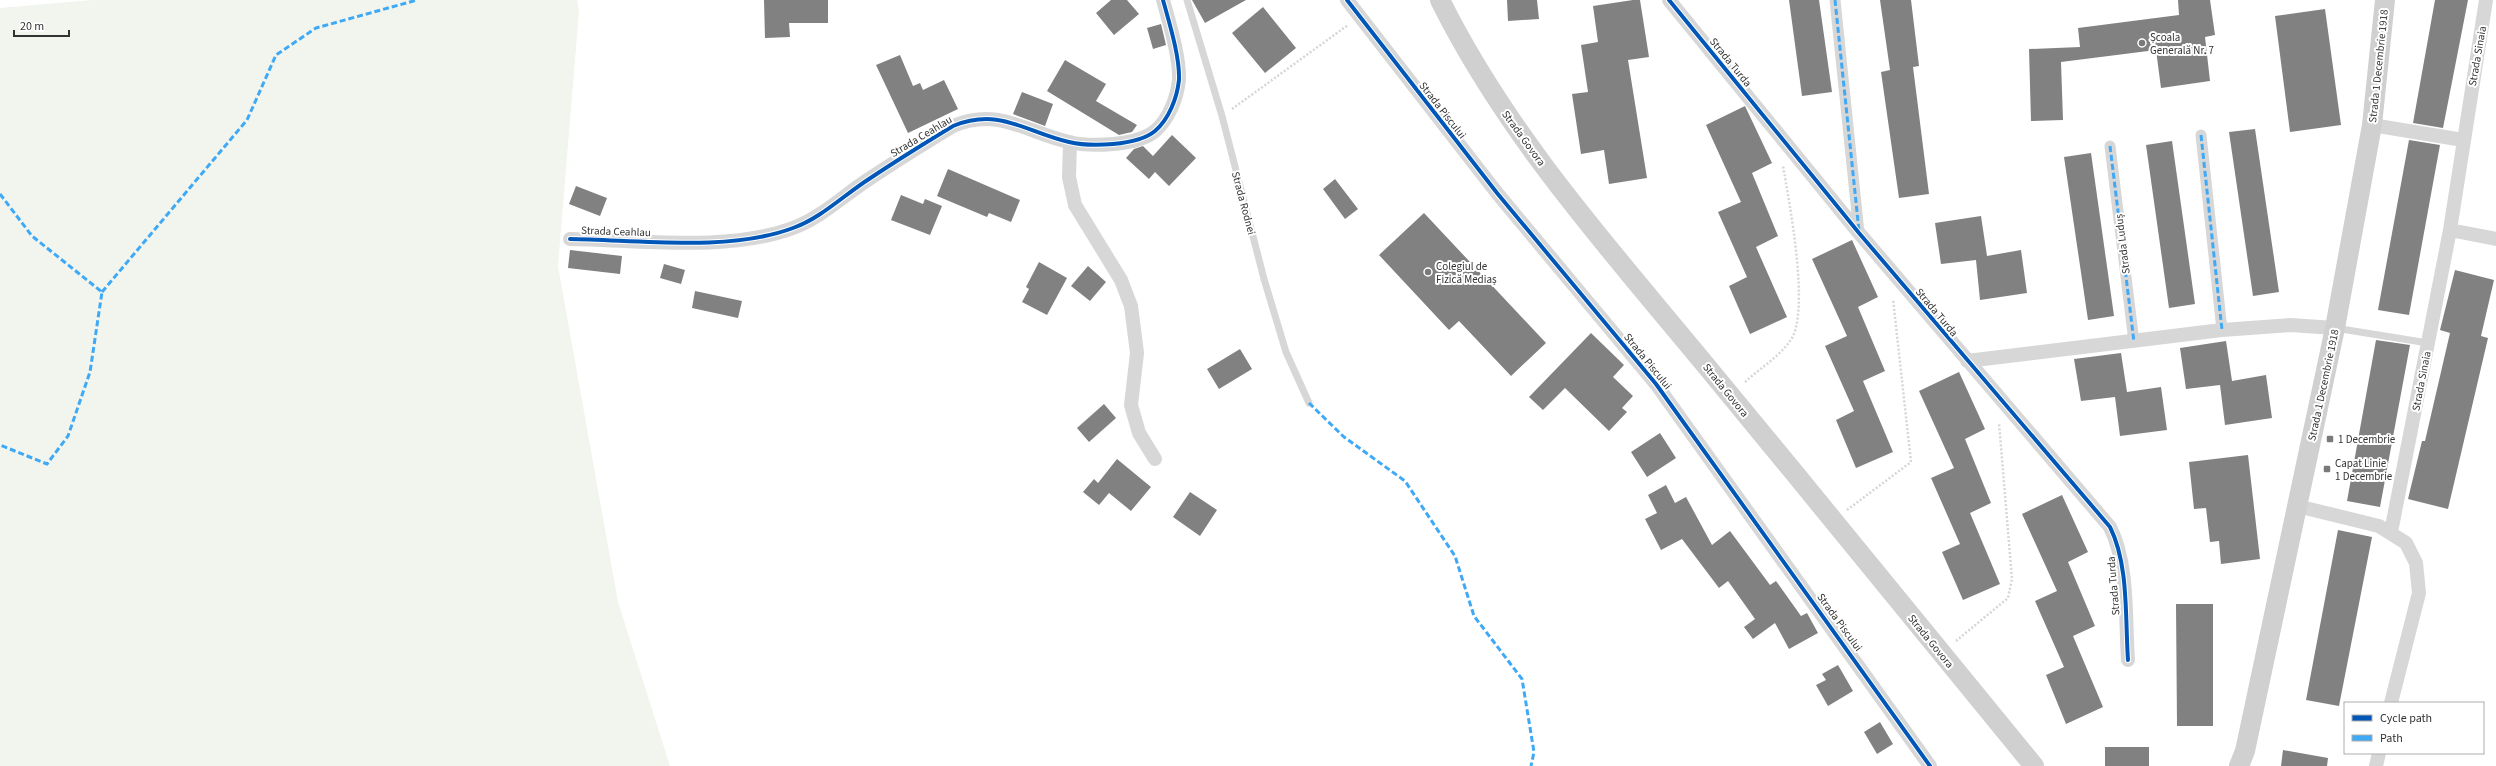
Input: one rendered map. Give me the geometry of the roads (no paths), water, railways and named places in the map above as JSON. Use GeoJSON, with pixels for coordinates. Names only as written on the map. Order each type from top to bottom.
{"type":"FeatureCollection","features":[{"type":"Feature","properties":{"kind":"main road","name":"Strada Govora"},"geometry":{"type":"LineString","coordinates":[[1440,0],[1460,39],[1486,83],[1520,134],[1563,192],[2034,766]]}},
{"type":"Feature","properties":{"kind":"main road","name":"Strada 1 Decembrie 1918"},"geometry":{"type":"LineString","coordinates":[[2239,766],[2245,751],[2335,328],[2372,125],[2385,0]]}},
{"type":"Feature","properties":{"kind":"street","name":"Strada Ceahlau"},"geometry":{"type":"LineString","coordinates":[[570,238],[737,242],[766,237],[812,219],[868,179],[953,126],[967,120],[987,117],[1007,121],[1070,142],[1106,145],[1130,141],[1154,132],[1171,110],[1179,80],[1173,35],[1162,0]]}},
{"type":"Feature","properties":{"kind":"street","name":"Strada Piscului"},"geometry":{"type":"LineString","coordinates":[[1347,0],[1497,193],[1656,384],[1930,766]]}},
{"type":"Feature","properties":{"kind":"street","name":"Strada Turda"},"geometry":{"type":"LineString","coordinates":[[1669,0],[1859,233],[1997,397],[2110,527],[2116,540],[2121,558],[2128,660]]}},
{"type":"Feature","properties":{"kind":"street"},"geometry":{"type":"LineString","coordinates":[[1835,0],[1859,233]]}},
{"type":"Feature","properties":{"kind":"street","name":"Strada Sinaia"},"geometry":{"type":"LineString","coordinates":[[2391,532],[2450,230],[2486,0]]}},
{"type":"Feature","properties":{"kind":"street"},"geometry":{"type":"LineString","coordinates":[[2372,125],[2463,140]]}},
{"type":"Feature","properties":{"kind":"street"},"geometry":{"type":"LineString","coordinates":[[2201,135],[2222,330]]}},
{"type":"Feature","properties":{"kind":"street"},"geometry":{"type":"LineString","coordinates":[[1070,142],[1069,176],[1075,205],[1122,280],[1130,306],[1137,353],[1131,406],[1139,434],[1155,459]]}},
{"type":"Feature","properties":{"kind":"street","name":"Strada Luduș"},"geometry":{"type":"LineString","coordinates":[[2110,146],[2134,342]]}},
{"type":"Feature","properties":{"kind":"street"},"geometry":{"type":"LineString","coordinates":[[2450,230],[2496,238]]}},
{"type":"Feature","properties":{"kind":"street"},"geometry":{"type":"LineString","coordinates":[[1967,361],[2134,342],[2222,330],[2290,325],[2335,328]]}},
{"type":"Feature","properties":{"kind":"street"},"geometry":{"type":"LineString","coordinates":[[2297,506],[2379,526],[2406,542],[2416,564],[2419,593],[2391,702]]}},
{"type":"Feature","properties":{"kind":"street"},"geometry":{"type":"LineString","coordinates":[[2376,766],[2379,754]]}},
{"type":"Feature","properties":{"kind":"lane","name":"Strada Rodnei"},"geometry":{"type":"LineString","coordinates":[[1187,0],[1222,116],[1286,352],[1309,402]]}},
{"type":"Feature","properties":{"kind":"lane"},"geometry":{"type":"LineString","coordinates":[[2335,328],[2428,343]]}},
{"type":"Feature","properties":{"kind":"place","name":"Școala Generală Nr. 7"},"geometry":{"type":"Point","coordinates":[2142,43]}},
{"type":"Feature","properties":{"kind":"place","name":"Colegiul de Fizică Mediaș"},"geometry":{"type":"Point","coordinates":[1428,272]}},
{"type":"Feature","properties":{"kind":"place","name":"1 Decembrie"},"geometry":{"type":"Point","coordinates":[2330,439]}},
{"type":"Feature","properties":{"kind":"place","name":"Capat Linie 1 Decembrie"},"geometry":{"type":"Point","coordinates":[2327,469]}}]}
